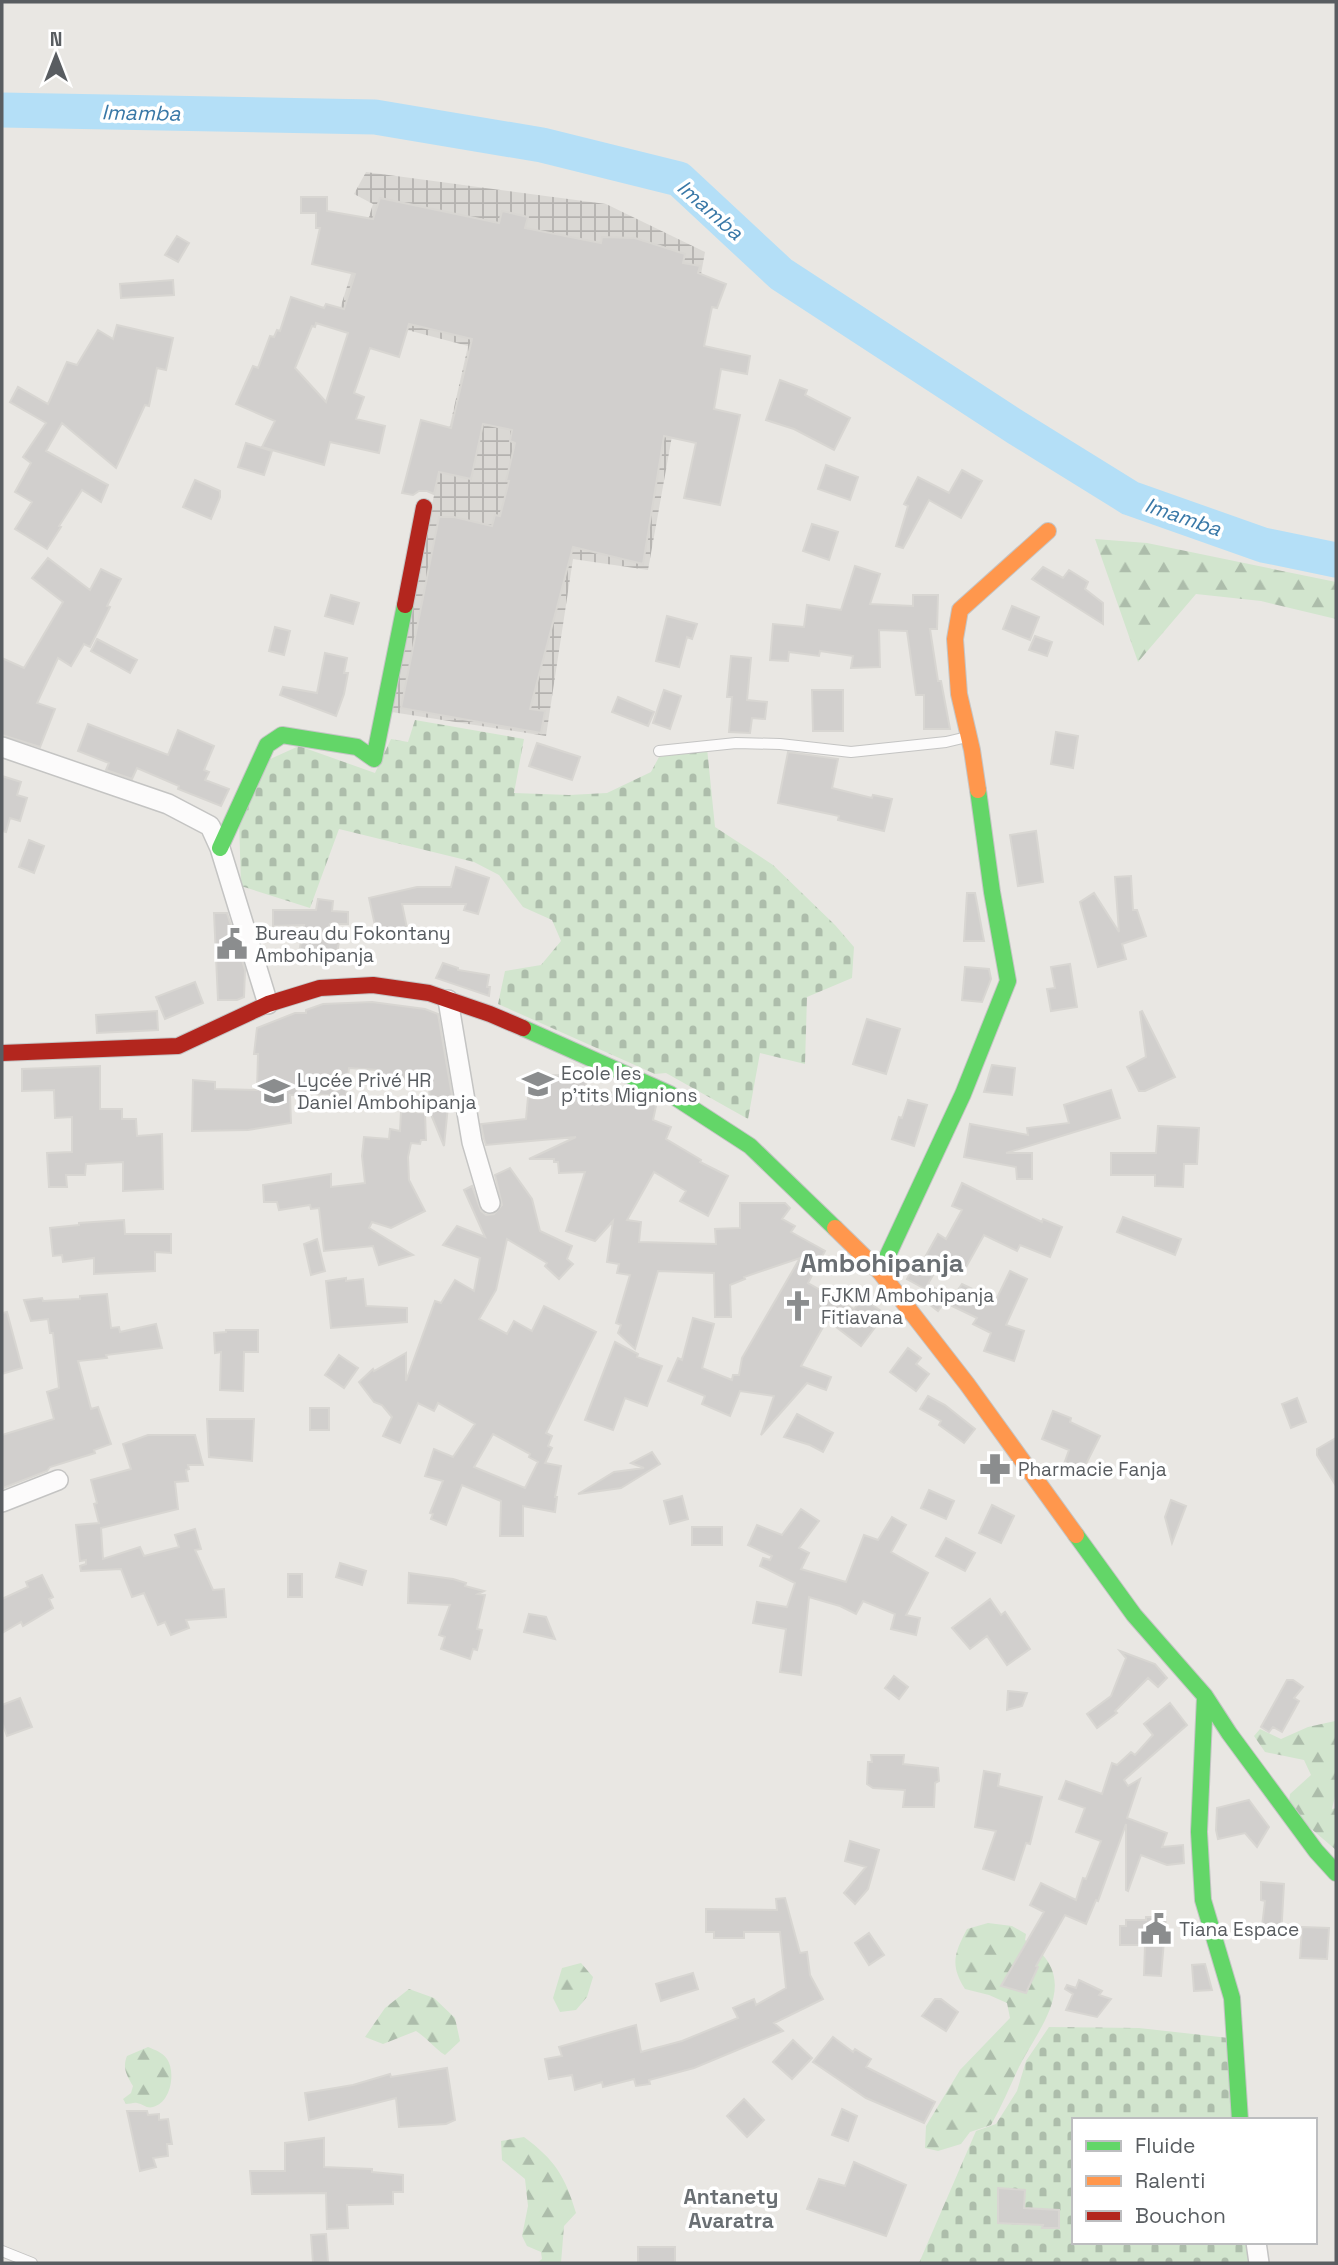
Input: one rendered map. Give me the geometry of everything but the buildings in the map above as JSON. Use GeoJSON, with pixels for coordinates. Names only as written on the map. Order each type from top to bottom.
{"type":"FeatureCollection","features":[{"type":"Feature","properties":{"kind":"street"},"geometry":{"type":"LineString","coordinates":[[220,848],[267,745],[282,735],[357,747],[374,758],[424,507]]}},
{"type":"Feature","properties":{"kind":"street"},"geometry":{"type":"LineString","coordinates":[[880,1272],[963,1094],[1008,981],[969,736],[959,694],[955,639],[960,610],[1048,531]]}},
{"type":"Feature","properties":{"kind":"street"},"geometry":{"type":"LineString","coordinates":[[2,747],[168,804],[210,827],[220,848],[268,1004]]}},
{"type":"Feature","properties":{"kind":"street"},"geometry":{"type":"LineString","coordinates":[[2,1053],[178,1046],[268,1004],[320,988],[373,985],[429,993],[490,1014],[670,1094],[751,1146],[880,1272],[975,1395],[1134,1615],[1205,1696],[1316,1851],[1336,1873]]}},
{"type":"Feature","properties":{"kind":"street"},"geometry":{"type":"LineString","coordinates":[[449,1000],[472,1142],[490,1203]]}},
{"type":"Feature","properties":{"kind":"street"},"geometry":{"type":"LineString","coordinates":[[2,1502],[58,1480]]}},
{"type":"Feature","properties":{"kind":"street"},"geometry":{"type":"LineString","coordinates":[[1205,1696],[1199,1832],[1203,1900],[1232,1998],[1240,2118]]}},
{"type":"Feature","properties":{"kind":"street"},"geometry":{"type":"LineString","coordinates":[[1256,2244],[1259,2263]]}},
{"type":"Feature","properties":{"kind":"lane"},"geometry":{"type":"LineString","coordinates":[[659,751],[736,743],[780,744],[852,752],[946,742],[969,736]]}},
{"type":"Feature","properties":{"kind":"lane"},"geometry":{"type":"LineString","coordinates":[[2,2251],[32,2263]]}},
{"type":"Feature","properties":{"kind":"shaded area"},"geometry":{"type":"Polygon","coordinates":[[[366,172],[606,204],[705,252],[648,570],[573,559],[546,736],[385,711],[468,346],[339,312],[373,204],[354,194],[366,172]]]}},
{"type":"Feature","properties":{"kind":"green space"},"geometry":{"type":"Polygon","coordinates":[[[1095,539],[1147,543],[1336,582],[1336,619],[1261,601],[1196,594],[1138,662],[1095,539]]]}},
{"type":"Feature","properties":{"kind":"green space"},"geometry":{"type":"Polygon","coordinates":[[[415,720],[524,739],[514,793],[607,793],[651,772],[659,757],[707,748],[715,827],[773,865],[854,947],[852,978],[807,997],[805,1064],[760,1053],[748,1119],[666,1073],[655,1074],[498,1004],[505,971],[541,965],[561,941],[552,920],[523,907],[499,875],[474,862],[339,829],[310,908],[241,886],[239,820],[268,760],[299,746],[375,773],[391,739],[408,742],[415,720]]]}},
{"type":"Feature","properties":{"kind":"green space"},"geometry":{"type":"Polygon","coordinates":[[[1335,1721],[1336,1792],[1332,1809],[1336,1808],[1336,1850],[1288,1809],[1290,1794],[1311,1775],[1304,1760],[1265,1752],[1254,1736],[1260,1729],[1281,1739],[1308,1727],[1335,1721]]]}},
{"type":"Feature","properties":{"kind":"green space"},"geometry":{"type":"Polygon","coordinates":[[[988,1923],[1012,1926],[1026,1934],[1025,1940],[1043,1955],[1052,1970],[1055,1986],[1052,2002],[991,2125],[970,2132],[961,2144],[938,2151],[925,2148],[926,2126],[960,2070],[1010,2018],[1007,2003],[965,1989],[957,1973],[957,1953],[967,1929],[988,1923]]]}},
{"type":"Feature","properties":{"kind":"green space"},"geometry":{"type":"Polygon","coordinates":[[[581,1963],[593,1977],[587,1997],[576,2010],[560,2012],[553,1998],[562,1968],[581,1963]]]}},
{"type":"Feature","properties":{"kind":"green space"},"geometry":{"type":"Polygon","coordinates":[[[409,1989],[434,1998],[455,2018],[460,2041],[445,2055],[416,2031],[383,2044],[365,2037],[385,2008],[409,1989]]]}},
{"type":"Feature","properties":{"kind":"green space"},"geometry":{"type":"Polygon","coordinates":[[[1049,2027],[1139,2028],[1229,2038],[1239,2118],[1072,2118],[1072,2244],[1254,2244],[1256,2263],[919,2263],[976,2131],[996,2124],[1017,2091],[1026,2061],[1049,2027]]]}},
{"type":"Feature","properties":{"kind":"green space"},"geometry":{"type":"Polygon","coordinates":[[[148,2047],[163,2055],[170,2065],[168,2093],[164,2100],[153,2107],[126,2104],[123,2099],[131,2093],[133,2086],[125,2068],[127,2056],[148,2047]]]}},
{"type":"Feature","properties":{"kind":"green space"},"geometry":{"type":"Polygon","coordinates":[[[524,2137],[544,2153],[558,2170],[576,2213],[564,2226],[561,2263],[537,2263],[542,2259],[541,2252],[527,2246],[522,2236],[528,2206],[525,2179],[502,2160],[501,2141],[524,2137]]]}},
{"type":"Feature","properties":{"kind":"waterway","name":"Imamba"},"geometry":{"type":"LineString","coordinates":[[2,110],[375,117],[542,145],[679,179],[781,274],[1017,428],[1130,498],[1263,545],[1336,560]]}},
{"type":"Feature","properties":{"kind":"traffic: fast"},"geometry":{"type":"LineString","coordinates":[[220,848],[267,745],[282,735],[357,747],[374,759],[405,605]]}},
{"type":"Feature","properties":{"kind":"traffic: fast"},"geometry":{"type":"LineString","coordinates":[[880,1272],[963,1094],[1008,981],[978,790]]}},
{"type":"Feature","properties":{"kind":"traffic: fast"},"geometry":{"type":"LineString","coordinates":[[523,1028],[670,1094],[750,1146],[835,1228]]}},
{"type":"Feature","properties":{"kind":"traffic: fast"},"geometry":{"type":"LineString","coordinates":[[1076,1535],[1134,1615],[1205,1696],[1316,1851],[1336,1873]]}},
{"type":"Feature","properties":{"kind":"traffic: fast"},"geometry":{"type":"LineString","coordinates":[[1205,1696],[1199,1832],[1203,1900],[1232,1998],[1240,2118]]}},
{"type":"Feature","properties":{"kind":"traffic: slow"},"geometry":{"type":"LineString","coordinates":[[978,790],[959,694],[955,639],[960,610],[1048,531]]}},
{"type":"Feature","properties":{"kind":"traffic: slow"},"geometry":{"type":"LineString","coordinates":[[835,1228],[880,1272],[967,1384],[1076,1535]]}},
{"type":"Feature","properties":{"kind":"traffic: jam"},"geometry":{"type":"LineString","coordinates":[[405,605],[424,507]]}},
{"type":"Feature","properties":{"kind":"traffic: jam"},"geometry":{"type":"LineString","coordinates":[[2,1053],[178,1046],[268,1004],[320,988],[373,985],[429,993],[523,1028]]}},
{"type":"Feature","properties":{"kind":"place","name":"Bureau du Fokontany Ambohipanja"},"geometry":{"type":"Point","coordinates":[232,944]}},
{"type":"Feature","properties":{"kind":"place","name":"Ecole les p’tits Mignions"},"geometry":{"type":"Point","coordinates":[538,1084]}},
{"type":"Feature","properties":{"kind":"place","name":"Lycée Privé HR Daniel Ambohipanja"},"geometry":{"type":"Point","coordinates":[274,1091]}},
{"type":"Feature","properties":{"kind":"place","name":"FJKM Ambohipanja Fitiavana"},"geometry":{"type":"Point","coordinates":[798,1306]}},
{"type":"Feature","properties":{"kind":"place","name":"Pharmacie Fanja"},"geometry":{"type":"Point","coordinates":[995,1469]}},
{"type":"Feature","properties":{"kind":"place","name":"Tiana Espace"},"geometry":{"type":"Point","coordinates":[1156,1929]}},
{"type":"Feature","properties":{"kind":"district","name":"Ambohipanja"},"geometry":{"type":"Point","coordinates":[882,1263]}},
{"type":"Feature","properties":{"kind":"district","name":"Antanety Avaratra"},"geometry":{"type":"Point","coordinates":[731,2209]}}]}
